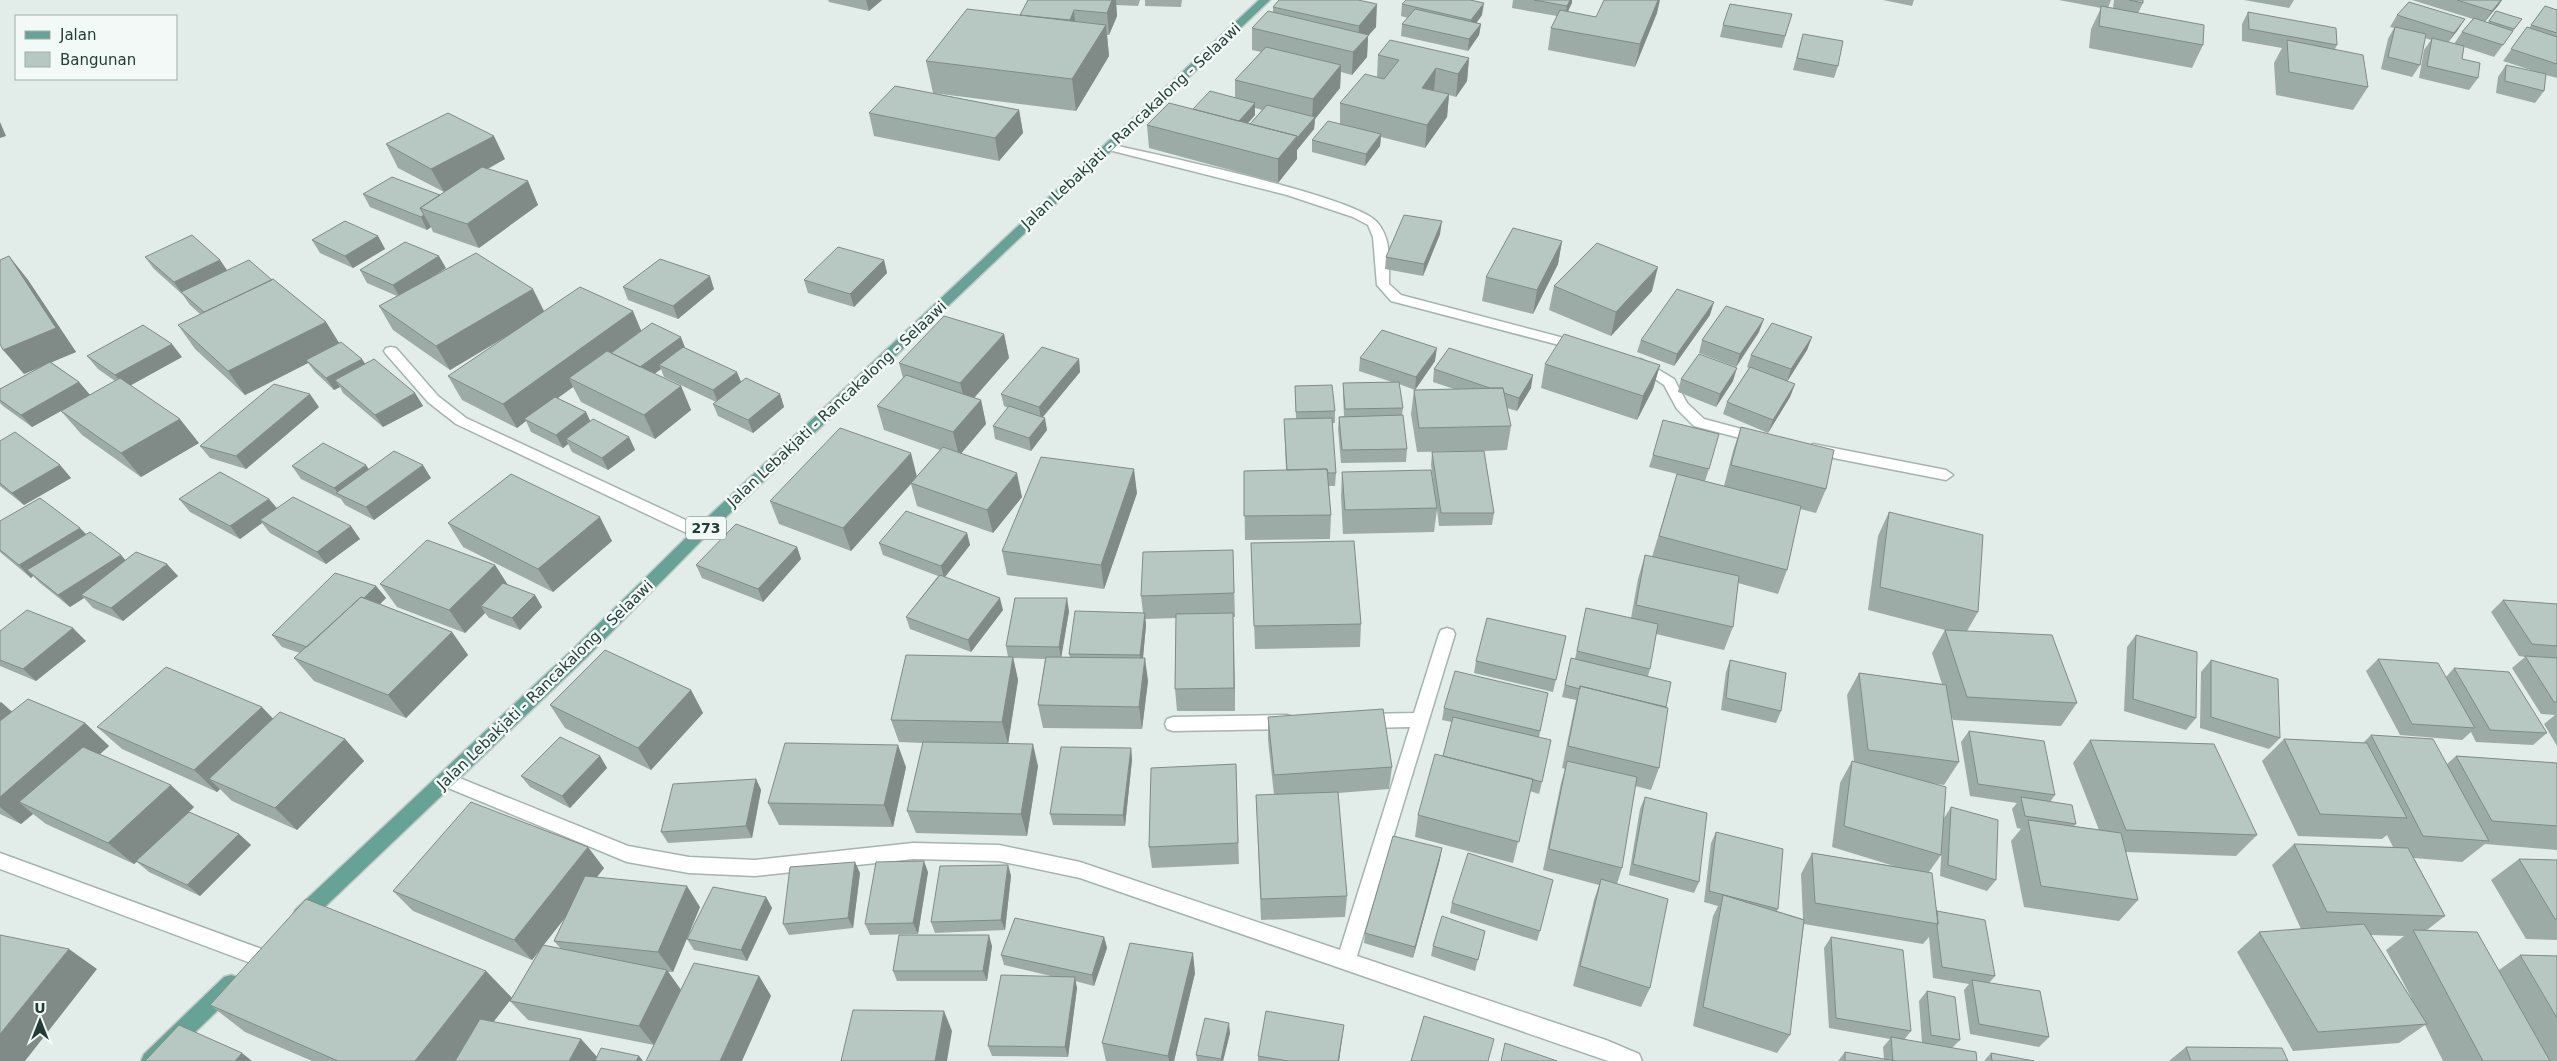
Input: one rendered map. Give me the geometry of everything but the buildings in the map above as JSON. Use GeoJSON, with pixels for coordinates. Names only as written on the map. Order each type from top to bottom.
{"type":"FeatureCollection","features":[{"type":"Feature","properties":{"kind":"main road","name":"Jalan Lebakjati - Rancakalong - Selaawi"},"geometry":{"type":"LineString","coordinates":[[288,929],[581,652],[700,533],[1265,0]]}},
{"type":"Feature","properties":{"kind":"main road"},"geometry":{"type":"LineString","coordinates":[[151,1061],[263,953]]}},
{"type":"Feature","properties":{"kind":"street"},"geometry":{"type":"LineString","coordinates":[[1109,147],[1315,199],[1356,212],[1370,221],[1380,234],[1383,285],[1396,298],[1595,351]]}},
{"type":"Feature","properties":{"kind":"street"},"geometry":{"type":"LineString","coordinates":[[392,351],[433,399],[461,421],[700,533]]}},
{"type":"Feature","properties":{"kind":"street"},"geometry":{"type":"LineString","coordinates":[[1632,361],[1641,363],[1669,382],[1682,406],[1699,423],[1723,431],[1771,441]]}},
{"type":"Feature","properties":{"kind":"street"},"geometry":{"type":"LineString","coordinates":[[1800,446],[1946,475]]}},
{"type":"Feature","properties":{"kind":"street"},"geometry":{"type":"LineString","coordinates":[[1346,962],[1447,634]]}},
{"type":"Feature","properties":{"kind":"street"},"geometry":{"type":"LineString","coordinates":[[1351,721],[1420,720]]}},
{"type":"Feature","properties":{"kind":"street"},"geometry":{"type":"LineString","coordinates":[[1173,724],[1301,722]]}},
{"type":"Feature","properties":{"kind":"street"},"geometry":{"type":"LineString","coordinates":[[447,780],[627,854],[689,865],[755,868],[913,851],[999,853],[1080,870],[1606,1050],[1632,1061]]}},
{"type":"Feature","properties":{"kind":"street"},"geometry":{"type":"LineString","coordinates":[[0,861],[263,953]]}}]}
